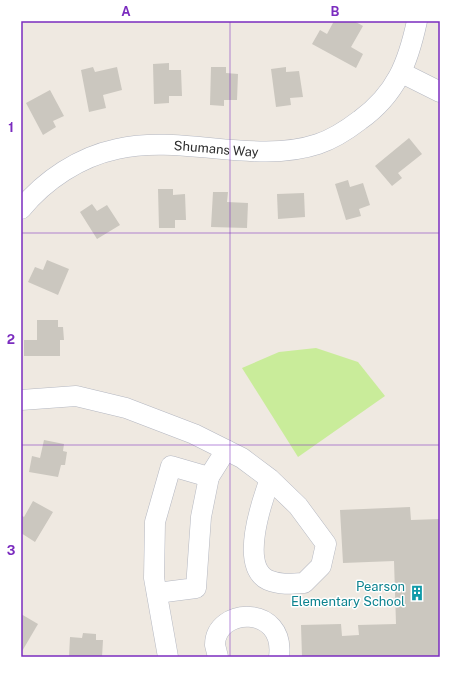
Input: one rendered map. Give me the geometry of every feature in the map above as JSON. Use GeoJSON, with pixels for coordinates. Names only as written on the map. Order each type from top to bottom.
{"type":"FeatureCollection","features":[{"type":"Feature","properties":{"kind":"street","name":"Shumans Way"},"geometry":{"type":"LineString","coordinates":[[21,209],[41,188],[65,170],[116,149],[141,145],[161,145],[259,151],[289,151],[319,144],[345,131],[367,115],[391,90],[402,73],[417,21]]}},
{"type":"Feature","properties":{"kind":"street"},"geometry":{"type":"LineString","coordinates":[[402,73],[440,92]]}},
{"type":"Feature","properties":{"kind":"street"},"geometry":{"type":"LineString","coordinates":[[21,400],[76,396],[126,408],[194,434],[242,458],[270,480],[298,506],[326,544],[321,566],[304,583],[284,585],[266,579],[256,566],[254,541],[262,500],[270,480]]}},
{"type":"Feature","properties":{"kind":"street"},"geometry":{"type":"LineString","coordinates":[[157,593],[196,588],[201,517],[209,477],[226,450]]}},
{"type":"Feature","properties":{"kind":"street"},"geometry":{"type":"LineString","coordinates":[[168,657],[154,578],[155,522],[171,466],[209,477]]}},
{"type":"Feature","properties":{"kind":"street"},"geometry":{"type":"LineString","coordinates":[[218,657],[215,644],[219,634],[225,625],[234,619],[244,616],[254,617],[264,621],[272,628],[278,637],[280,647],[279,657]]}},
{"type":"Feature","properties":{"kind":"green space"},"geometry":{"type":"Polygon","coordinates":[[[316,348],[358,362],[385,396],[298,457],[242,368],[279,352],[316,348]]]}},
{"type":"Feature","properties":{"kind":"building"},"geometry":{"type":"Polygon","coordinates":[[[334,21],[354,21],[363,26],[351,47],[363,54],[356,68],[312,44],[320,30],[327,34],[334,21]]]}},
{"type":"Feature","properties":{"kind":"building"},"geometry":{"type":"Polygon","coordinates":[[[169,63],[169,70],[181,70],[182,96],[169,96],[169,103],[154,104],[153,64],[169,63]]]}},
{"type":"Feature","properties":{"kind":"building"},"geometry":{"type":"Polygon","coordinates":[[[93,67],[95,72],[117,67],[122,90],[103,95],[106,108],[89,112],[81,70],[93,67]]]}},
{"type":"Feature","properties":{"kind":"building"},"geometry":{"type":"Polygon","coordinates":[[[211,67],[226,67],[226,73],[238,74],[237,100],[224,100],[224,106],[210,105],[211,67]]]}},
{"type":"Feature","properties":{"kind":"building"},"geometry":{"type":"Polygon","coordinates":[[[286,67],[286,72],[299,71],[303,97],[290,98],[291,105],[276,107],[271,69],[286,67]]]}},
{"type":"Feature","properties":{"kind":"building"},"geometry":{"type":"Polygon","coordinates":[[[50,90],[64,116],[53,121],[56,127],[43,135],[26,103],[50,90]]]}},
{"type":"Feature","properties":{"kind":"building"},"geometry":{"type":"Polygon","coordinates":[[[409,138],[422,154],[398,173],[402,178],[392,186],[375,166],[409,138]]]}},
{"type":"Feature","properties":{"kind":"building"},"geometry":{"type":"Polygon","coordinates":[[[348,180],[350,187],[363,183],[370,205],[359,209],[361,216],[346,220],[335,184],[348,180]]]}},
{"type":"Feature","properties":{"kind":"building"},"geometry":{"type":"Polygon","coordinates":[[[158,189],[173,189],[173,195],[185,194],[186,220],[175,220],[175,228],[159,228],[158,189]]]}},
{"type":"Feature","properties":{"kind":"building"},"geometry":{"type":"Polygon","coordinates":[[[213,192],[228,192],[227,202],[248,203],[247,228],[211,227],[213,192]]]}},
{"type":"Feature","properties":{"kind":"building"},"geometry":{"type":"Polygon","coordinates":[[[304,193],[305,217],[278,219],[277,194],[304,193]]]}},
{"type":"Feature","properties":{"kind":"building"},"geometry":{"type":"Polygon","coordinates":[[[92,204],[97,211],[107,205],[120,225],[97,239],[80,212],[92,204]]]}},
{"type":"Feature","properties":{"kind":"building"},"geometry":{"type":"Polygon","coordinates":[[[47,260],[69,269],[58,295],[28,282],[35,267],[43,270],[47,260]]]}},
{"type":"Feature","properties":{"kind":"building"},"geometry":{"type":"Polygon","coordinates":[[[37,320],[58,320],[58,327],[63,327],[64,340],[60,340],[60,356],[24,356],[24,340],[37,340],[37,320]]]}},
{"type":"Feature","properties":{"kind":"building"},"geometry":{"type":"Polygon","coordinates":[[[44,440],[64,444],[63,451],[67,452],[65,465],[61,465],[58,477],[29,472],[32,456],[40,458],[44,440]]]}},
{"type":"Feature","properties":{"kind":"building"},"geometry":{"type":"Polygon","coordinates":[[[33,501],[53,512],[35,542],[21,533],[21,515],[24,517],[33,501]]]}},
{"type":"Feature","properties":{"kind":"building","name":"Pearson Elementary School"},"geometry":{"type":"Polygon","coordinates":[[[410,507],[411,520],[440,519],[440,657],[302,657],[301,625],[341,624],[342,636],[359,635],[358,625],[396,624],[394,561],[343,563],[340,510],[410,507]]]}},
{"type":"Feature","properties":{"kind":"building"},"geometry":{"type":"Polygon","coordinates":[[[21,614],[38,624],[21,653],[21,614]]]}},
{"type":"Feature","properties":{"kind":"building"},"geometry":{"type":"Polygon","coordinates":[[[83,633],[96,634],[96,640],[103,640],[102,657],[69,657],[70,637],[82,638],[83,633]]]}},
{"type":"Feature","properties":{"kind":"place","name":"Pearson Elementary School"},"geometry":{"type":"Point","coordinates":[417,593]}}]}
